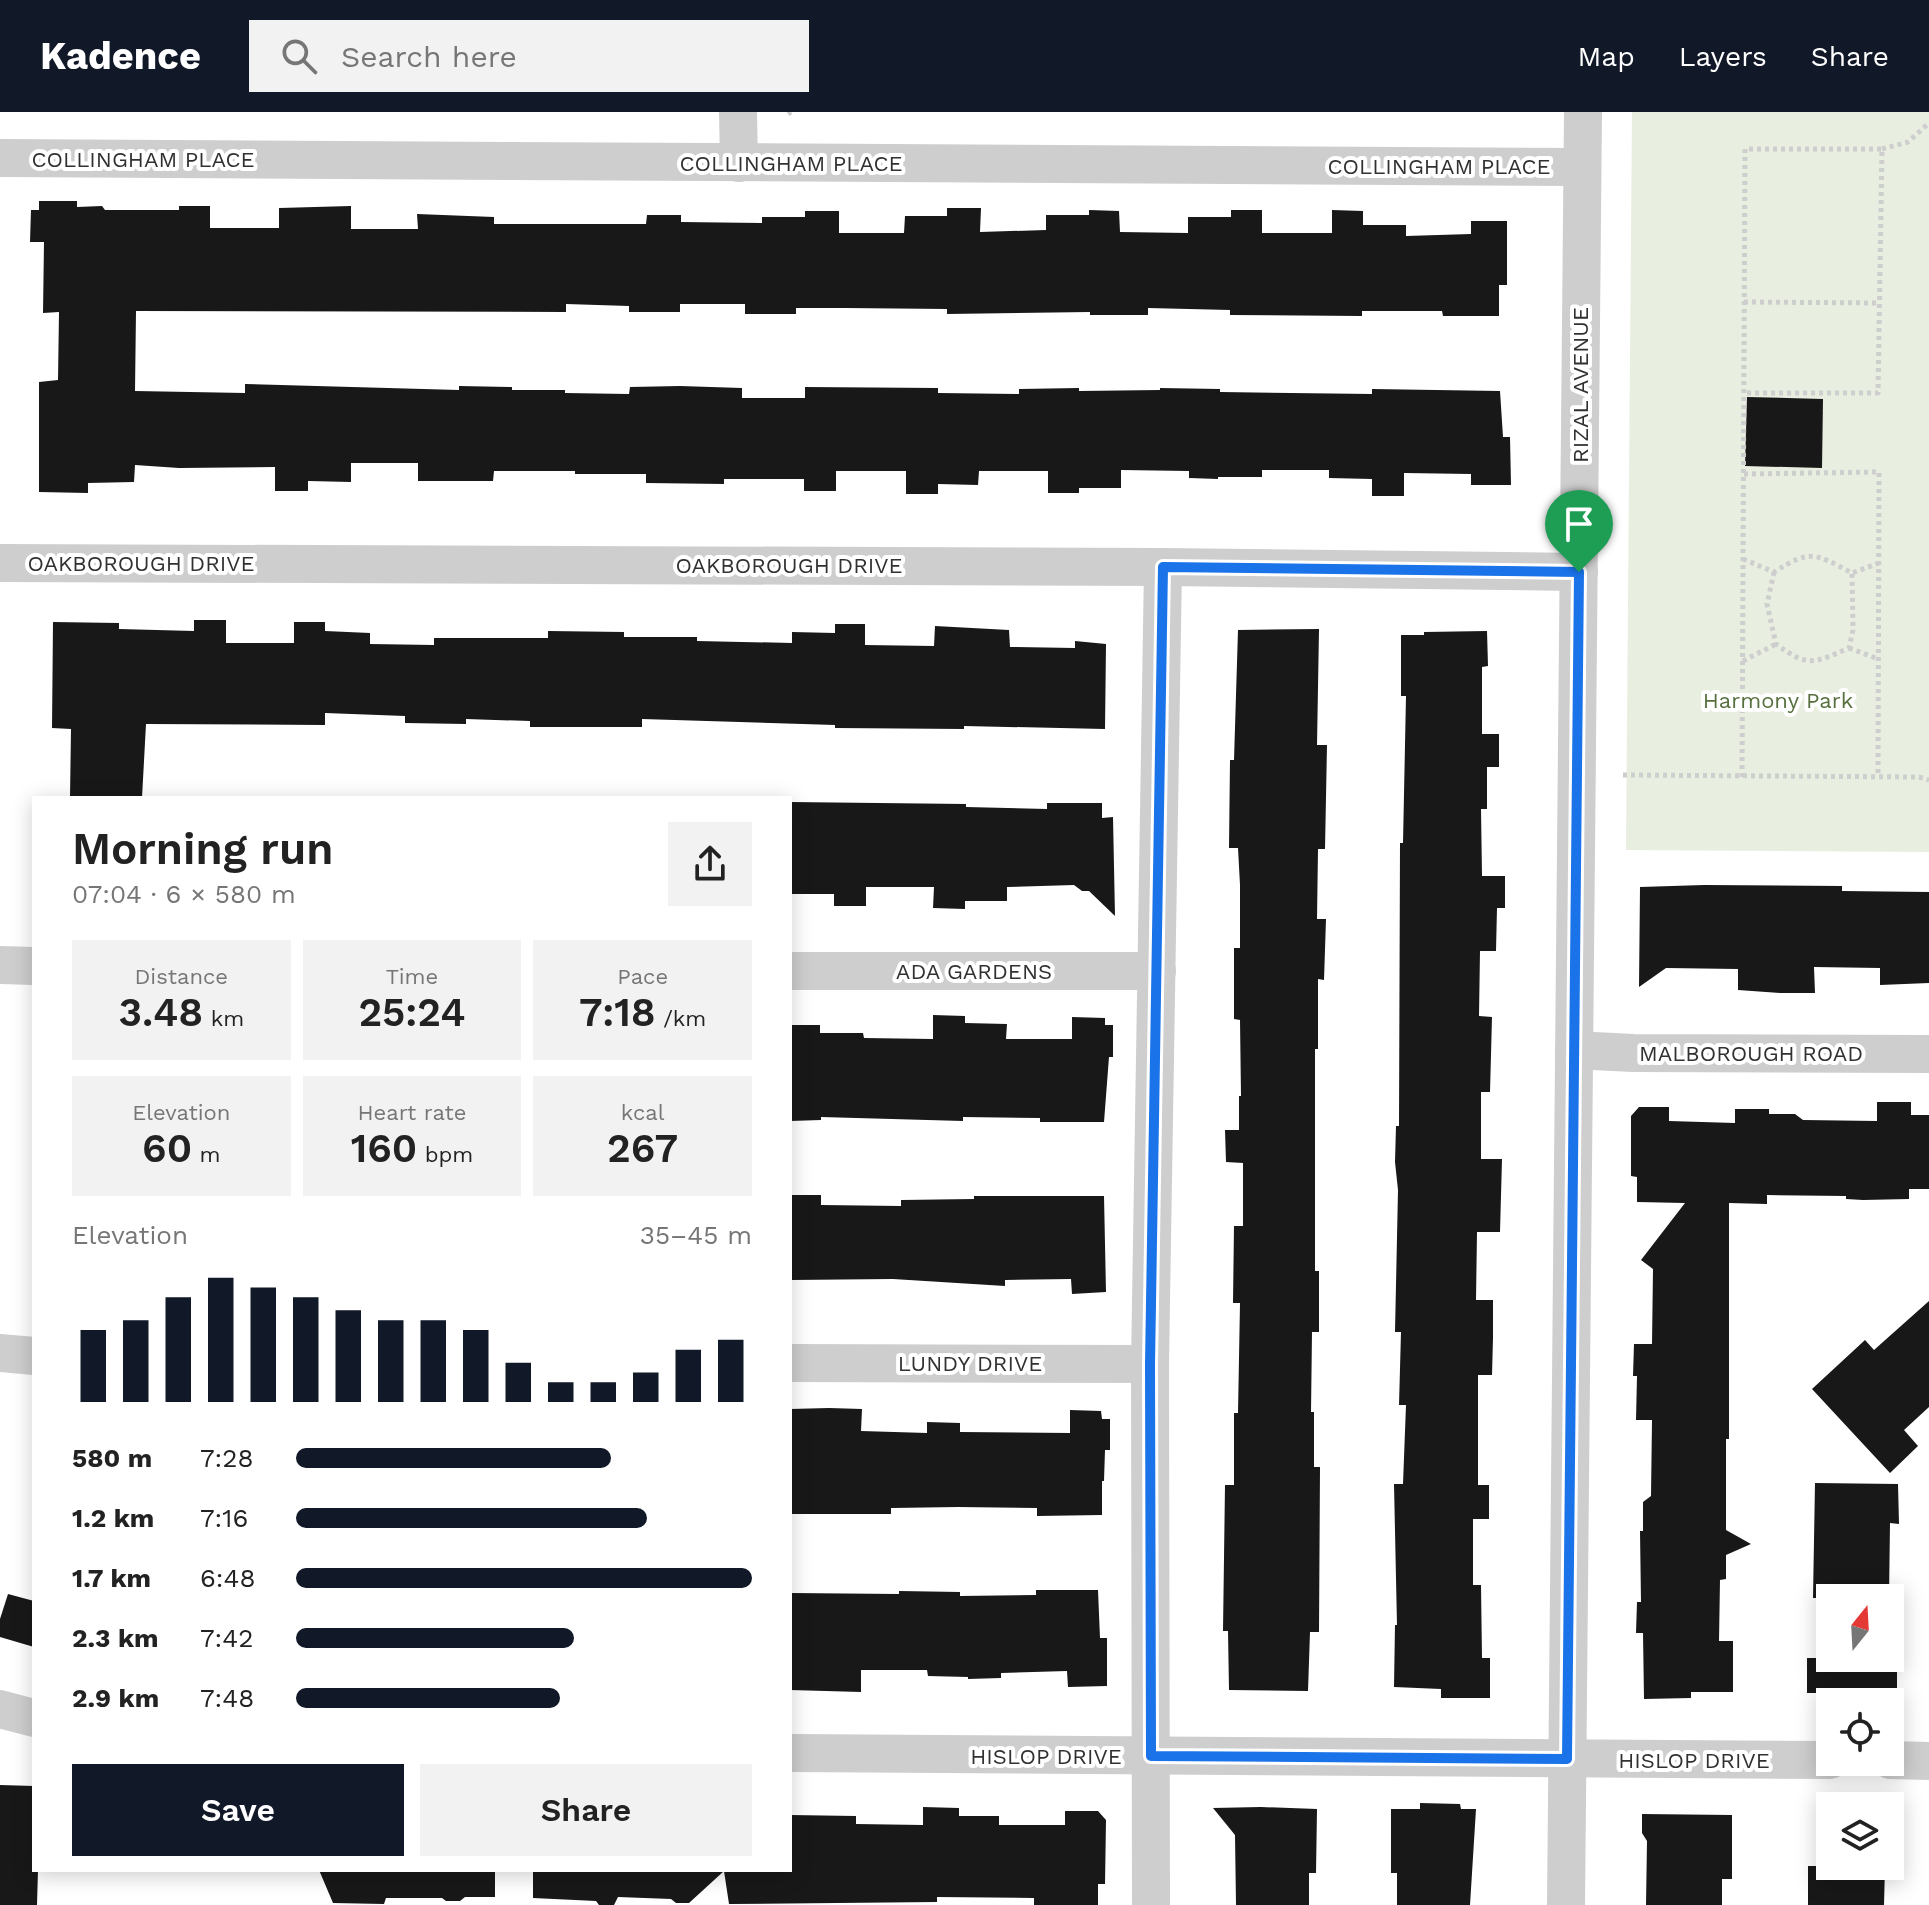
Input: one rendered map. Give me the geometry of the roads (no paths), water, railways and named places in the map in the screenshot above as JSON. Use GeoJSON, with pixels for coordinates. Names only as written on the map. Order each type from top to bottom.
{"type":"FeatureCollection","features":[{"type":"Feature","properties":{"kind":"street"},"geometry":{"type":"LineString","coordinates":[[738,112],[739,163]]}},
{"type":"Feature","properties":{"kind":"street","name":"RIZAL AVENUE"},"geometry":{"type":"LineString","coordinates":[[1566,1905],[1583,112]]}},
{"type":"Feature","properties":{"kind":"street","name":"COLLINGHAM PLACE"},"geometry":{"type":"LineString","coordinates":[[0,158],[1582,167]]}},
{"type":"Feature","properties":{"kind":"street","name":"OAKBOROUGH DRIVE"},"geometry":{"type":"LineString","coordinates":[[0,563],[1163,567],[1579,572]]}},
{"type":"Feature","properties":{"kind":"street"},"geometry":{"type":"LineString","coordinates":[[1151,1905],[1150,1364],[1163,567]]}},
{"type":"Feature","properties":{"kind":"street"},"geometry":{"type":"LineString","coordinates":[[0,965],[32,966]]}},
{"type":"Feature","properties":{"kind":"street","name":"ADA GARDENS"},"geometry":{"type":"LineString","coordinates":[[792,971],[1157,971]]}},
{"type":"Feature","properties":{"kind":"street","name":"MALBOROUGH ROAD"},"geometry":{"type":"LineString","coordinates":[[1574,1050],[1929,1054]]}},
{"type":"Feature","properties":{"kind":"street"},"geometry":{"type":"LineString","coordinates":[[0,1353],[32,1356]]}},
{"type":"Feature","properties":{"kind":"street","name":"LUNDY DRIVE"},"geometry":{"type":"LineString","coordinates":[[792,1363],[1150,1364]]}},
{"type":"Feature","properties":{"kind":"street"},"geometry":{"type":"LineString","coordinates":[[0,1709],[32,1717]]}},
{"type":"Feature","properties":{"kind":"street","name":"HISLOP DRIVE"},"geometry":{"type":"LineString","coordinates":[[792,1753],[1816,1760]]}},
{"type":"Feature","properties":{"kind":"street"},"geometry":{"type":"LineString","coordinates":[[1904,1760],[1929,1761]]}},
{"type":"Feature","properties":{"kind":"park label","name":"Harmony Park"},"geometry":{"type":"Point","coordinates":[1778,700]}}]}
